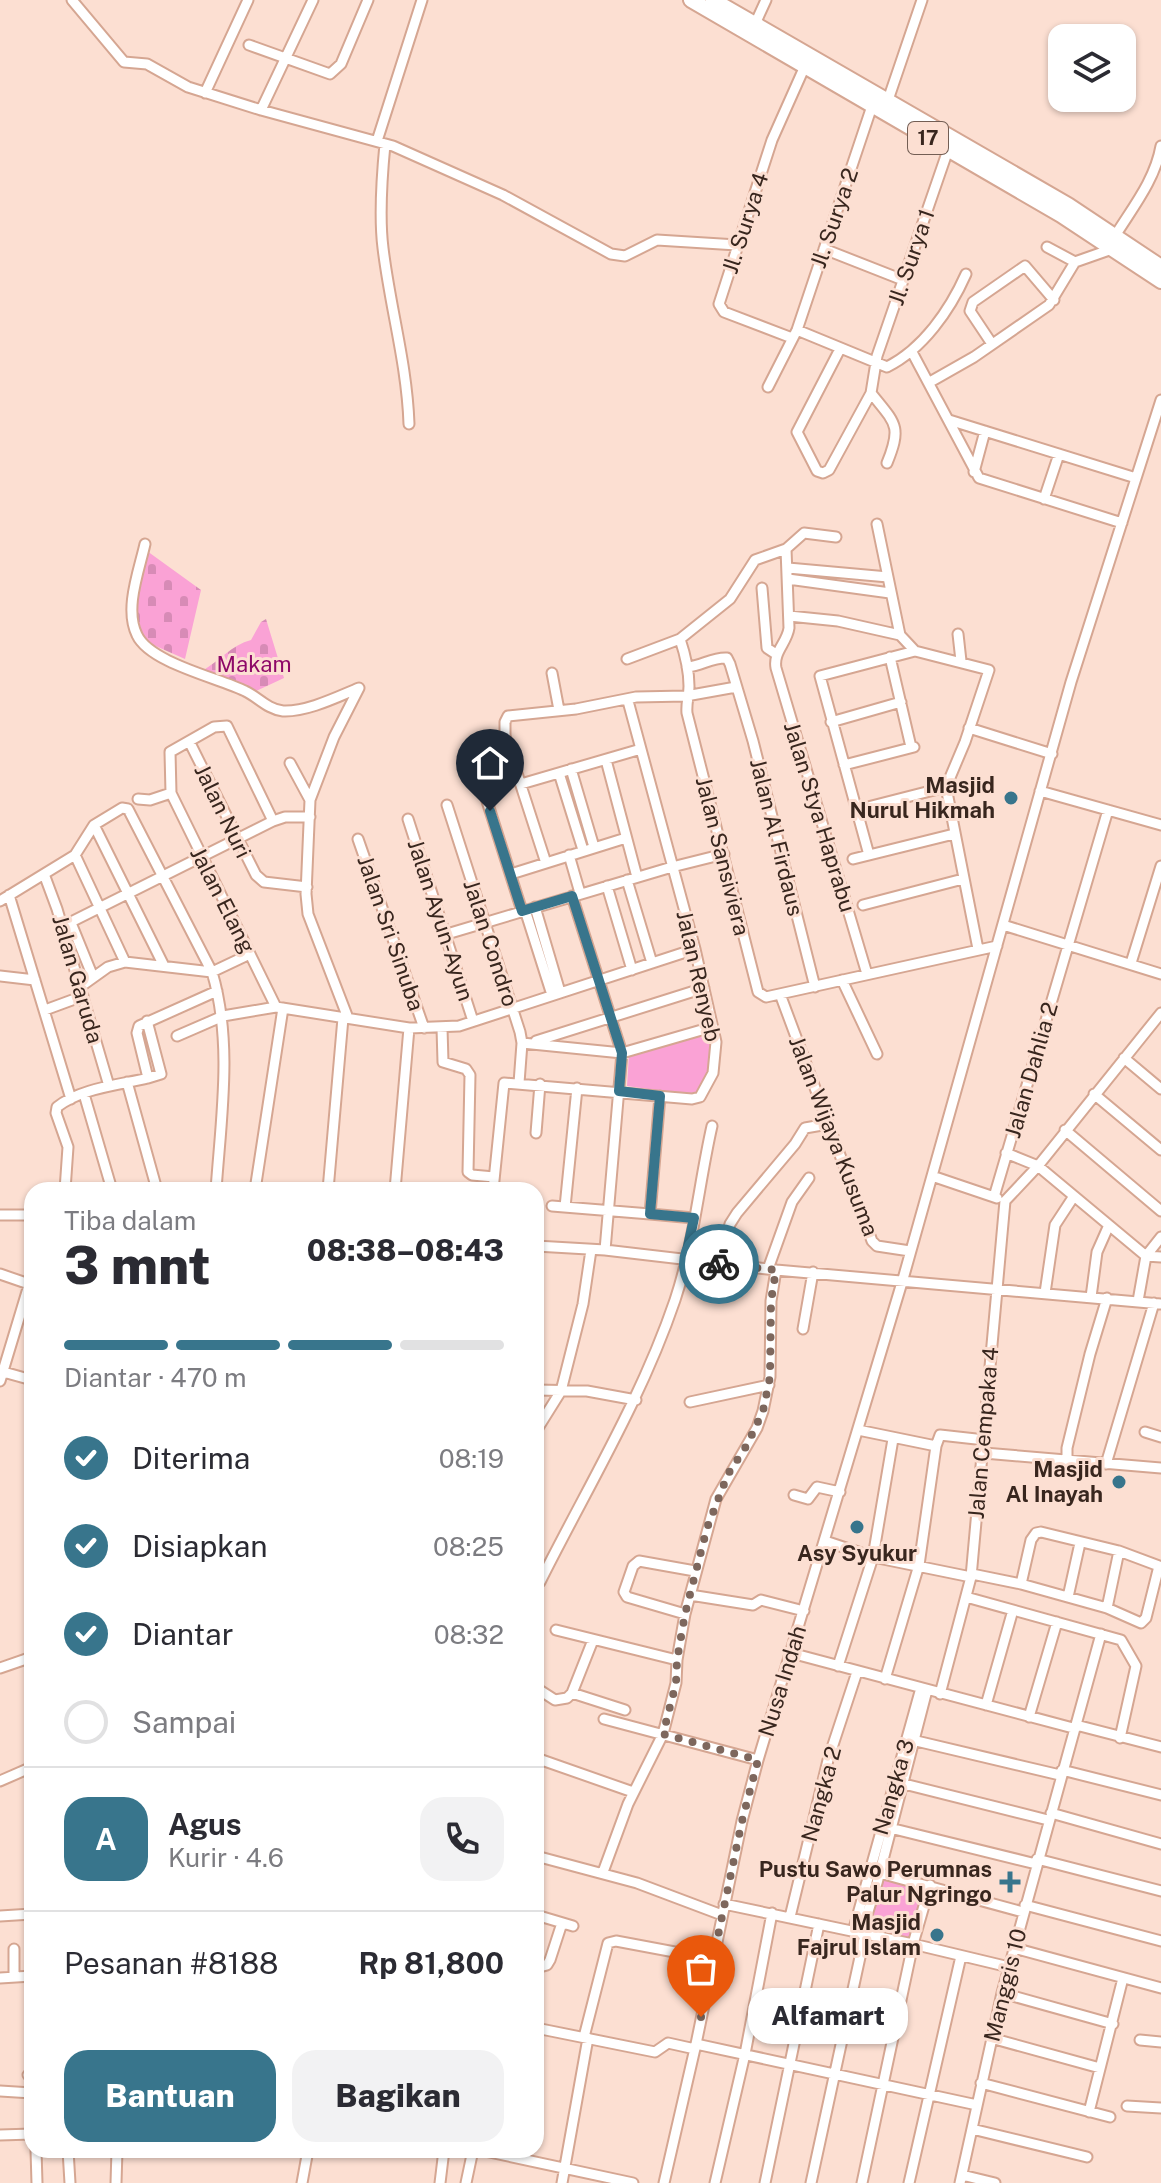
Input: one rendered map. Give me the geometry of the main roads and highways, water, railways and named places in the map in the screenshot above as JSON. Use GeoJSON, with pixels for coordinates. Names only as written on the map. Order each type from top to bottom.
{"type":"FeatureCollection","features":[{"type":"Feature","properties":{"kind":"highway","name":"17"},"geometry":{"type":"LineString","coordinates":[[691,0],[1061,215],[1161,267]]}},
{"type":"Feature","properties":{"kind":"highway","name":"17"},"geometry":{"type":"LineString","coordinates":[[713,0],[1068,205],[1161,281]]}},
{"type":"Feature","properties":{"kind":"place","name":"Masjid Nurul Hikmah"},"geometry":{"type":"Point","coordinates":[1011,798]}},
{"type":"Feature","properties":{"kind":"place","name":"Masjid Al Inayah"},"geometry":{"type":"Point","coordinates":[1119,1482]}},
{"type":"Feature","properties":{"kind":"place","name":"Asy Syukur"},"geometry":{"type":"Point","coordinates":[857,1527]}},
{"type":"Feature","properties":{"kind":"place","name":"Pustu Sawo Perumnas Palur Ngringo"},"geometry":{"type":"Point","coordinates":[1010,1882]}},
{"type":"Feature","properties":{"kind":"place","name":"Masjid Fajrul Islam"},"geometry":{"type":"Point","coordinates":[937,1935]}},
{"type":"Feature","properties":{"kind":"place","name":"Alfamart"},"geometry":{"type":"Point","coordinates":[701,2017]}},
{"type":"Feature","properties":{"kind":"park label","name":"Makam"},"geometry":{"type":"Point","coordinates":[254,664]}}]}
